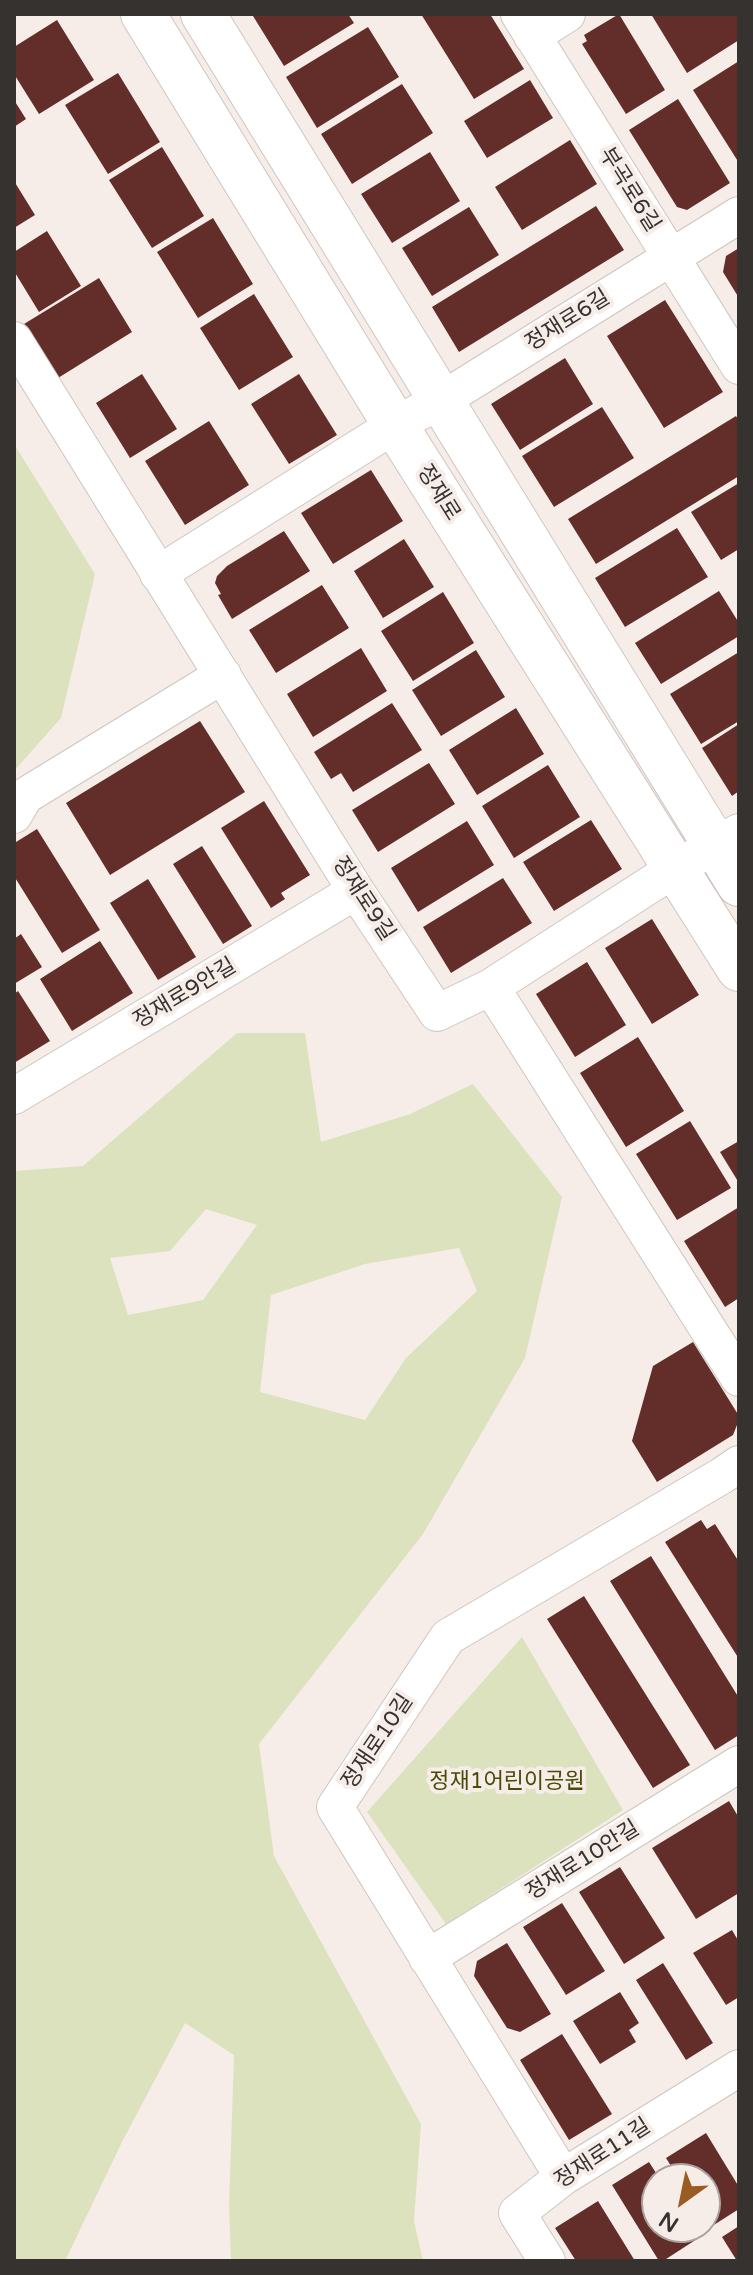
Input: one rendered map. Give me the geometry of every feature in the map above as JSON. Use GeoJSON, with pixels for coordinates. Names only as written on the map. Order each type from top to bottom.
{"type":"FeatureCollection","features":[{"type":"Feature","properties":{"kind":"street","name":"정재로"},"geometry":{"type":"LineString","coordinates":[[143,14],[395,425],[739,969]]}},
{"type":"Feature","properties":{"kind":"street"},"geometry":{"type":"LineString","coordinates":[[203,14],[440,401],[728,839],[739,884]]}},
{"type":"Feature","properties":{"kind":"street"},"geometry":{"type":"LineString","coordinates":[[526,25],[567,14]]}},
{"type":"Feature","properties":{"kind":"street","name":"부곡로6길"},"geometry":{"type":"LineString","coordinates":[[526,25],[739,366]]}},
{"type":"Feature","properties":{"kind":"street","name":"정재로6길"},"geometry":{"type":"LineString","coordinates":[[158,574],[739,215]]}},
{"type":"Feature","properties":{"kind":"street","name":"정재로9길"},"geometry":{"type":"LineString","coordinates":[[14,340],[356,891],[437,1013],[491,987]]}},
{"type":"Feature","properties":{"kind":"street"},"geometry":{"type":"LineString","coordinates":[[14,815],[25,796],[223,675]]}},
{"type":"Feature","properties":{"kind":"street"},"geometry":{"type":"LineString","coordinates":[[728,839],[676,868],[491,987],[739,1378]]}},
{"type":"Feature","properties":{"kind":"street","name":"정재로9안길"},"geometry":{"type":"LineString","coordinates":[[14,1096],[356,891]]}},
{"type":"Feature","properties":{"kind":"street","name":"정재로10길"},"geometry":{"type":"LineString","coordinates":[[563,2177],[335,1807],[448,1637],[734,1480]]}},
{"type":"Feature","properties":{"kind":"street","name":"정재로10안길"},"geometry":{"type":"LineString","coordinates":[[427,1958],[739,1764]]}},
{"type":"Feature","properties":{"kind":"street","name":"정재로11길"},"geometry":{"type":"LineString","coordinates":[[547,2261],[517,2213],[563,2177],[739,2068]]}},
{"type":"Feature","properties":{"kind":"green space"},"geometry":{"type":"Polygon","coordinates":[[[14,444],[95,574],[61,718],[14,771],[14,444]]]}},
{"type":"Feature","properties":{"kind":"green space"},"geometry":{"type":"Polygon","coordinates":[[[237,1033],[305,1033],[321,1142],[410,1114],[473,1084],[562,1197],[525,1358],[423,1534],[259,1744],[274,1856],[421,2124],[414,2221],[423,2261],[231,2261],[229,2206],[234,2055],[185,2023],[122,2142],[65,2261],[14,2261],[14,1171],[83,1166],[237,1033]],[[206,1209],[170,1251],[110,1258],[128,1315],[203,1300],[257,1225],[206,1209]],[[459,1248],[365,1264],[271,1295],[260,1392],[365,1420],[406,1358],[477,1291],[459,1248]]]}},
{"type":"Feature","properties":{"kind":"green space","name":"정재1어린이공원"},"geometry":{"type":"Polygon","coordinates":[[[522,1637],[623,1810],[446,1924],[367,1812],[522,1637]]]}},
{"type":"Feature","properties":{"kind":"building"},"geometry":{"type":"Polygon","coordinates":[[[348,14],[354,23],[284,66],[253,16],[348,14]]]}},
{"type":"Feature","properties":{"kind":"building"},"geometry":{"type":"Polygon","coordinates":[[[421,14],[490,14],[524,69],[474,99],[421,14]]]}},
{"type":"Feature","properties":{"kind":"building"},"geometry":{"type":"Polygon","coordinates":[[[619,14],[665,90],[626,114],[582,44],[587,41],[584,35],[619,14]]]}},
{"type":"Feature","properties":{"kind":"building"},"geometry":{"type":"Polygon","coordinates":[[[651,14],[739,14],[739,40],[687,73],[651,14]]]}},
{"type":"Feature","properties":{"kind":"building"},"geometry":{"type":"Polygon","coordinates":[[[57,20],[94,80],[39,114],[14,74],[14,47],[57,20]]]}},
{"type":"Feature","properties":{"kind":"building"},"geometry":{"type":"Polygon","coordinates":[[[368,27],[399,77],[317,128],[286,77],[368,27]]]}},
{"type":"Feature","properties":{"kind":"building"},"geometry":{"type":"Polygon","coordinates":[[[739,61],[739,163],[693,90],[739,61]]]}},
{"type":"Feature","properties":{"kind":"building"},"geometry":{"type":"Polygon","coordinates":[[[118,73],[160,142],[108,174],[65,105],[118,73]]]}},
{"type":"Feature","properties":{"kind":"building"},"geometry":{"type":"Polygon","coordinates":[[[530,80],[553,118],[487,158],[464,121],[530,80]]]}},
{"type":"Feature","properties":{"kind":"building"},"geometry":{"type":"Polygon","coordinates":[[[402,84],[433,133],[352,184],[321,134],[402,84]]]}},
{"type":"Feature","properties":{"kind":"building"},"geometry":{"type":"Polygon","coordinates":[[[678,99],[730,183],[687,210],[677,207],[629,130],[678,99]]]}},
{"type":"Feature","properties":{"kind":"building"},"geometry":{"type":"Polygon","coordinates":[[[14,100],[26,119],[14,127],[14,100]]]}},
{"type":"Feature","properties":{"kind":"building"},"geometry":{"type":"Polygon","coordinates":[[[570,140],[597,184],[522,230],[495,187],[570,140]]]}},
{"type":"Feature","properties":{"kind":"building"},"geometry":{"type":"Polygon","coordinates":[[[162,147],[204,216],[152,248],[109,180],[162,147]]]}},
{"type":"Feature","properties":{"kind":"building"},"geometry":{"type":"Polygon","coordinates":[[[430,152],[460,201],[392,243],[361,194],[430,152]]]}},
{"type":"Feature","properties":{"kind":"building"},"geometry":{"type":"Polygon","coordinates":[[[14,181],[35,215],[14,228],[14,181]]]}},
{"type":"Feature","properties":{"kind":"building"},"geometry":{"type":"Polygon","coordinates":[[[596,206],[624,250],[459,352],[432,307],[596,206]]]}},
{"type":"Feature","properties":{"kind":"building"},"geometry":{"type":"Polygon","coordinates":[[[469,207],[499,255],[432,296],[402,248],[469,207]]]}},
{"type":"Feature","properties":{"kind":"building"},"geometry":{"type":"Polygon","coordinates":[[[213,218],[253,284],[198,318],[157,252],[213,218]]]}},
{"type":"Feature","properties":{"kind":"building"},"geometry":{"type":"Polygon","coordinates":[[[47,231],[81,286],[39,312],[14,271],[14,252],[47,231]]]}},
{"type":"Feature","properties":{"kind":"building"},"geometry":{"type":"Polygon","coordinates":[[[739,248],[739,298],[723,272],[726,256],[739,248]]]}},
{"type":"Feature","properties":{"kind":"building"},"geometry":{"type":"Polygon","coordinates":[[[99,278],[132,332],[58,378],[24,324],[99,278]]]}},
{"type":"Feature","properties":{"kind":"building"},"geometry":{"type":"Polygon","coordinates":[[[254,294],[293,357],[239,390],[200,328],[254,294]]]}},
{"type":"Feature","properties":{"kind":"building"},"geometry":{"type":"Polygon","coordinates":[[[665,300],[723,392],[664,428],[607,336],[665,300]]]}},
{"type":"Feature","properties":{"kind":"building"},"geometry":{"type":"Polygon","coordinates":[[[565,358],[593,404],[520,450],[491,404],[565,358]]]}},
{"type":"Feature","properties":{"kind":"building"},"geometry":{"type":"Polygon","coordinates":[[[142,374],[177,429],[130,458],[96,403],[142,374]]]}},
{"type":"Feature","properties":{"kind":"building"},"geometry":{"type":"Polygon","coordinates":[[[299,374],[337,435],[289,464],[251,404],[299,374]]]}},
{"type":"Feature","properties":{"kind":"building"},"geometry":{"type":"Polygon","coordinates":[[[602,407],[634,458],[554,507],[522,456],[602,407]]]}},
{"type":"Feature","properties":{"kind":"building"},"geometry":{"type":"Polygon","coordinates":[[[736,416],[739,421],[739,476],[596,564],[568,519],[736,416]]]}},
{"type":"Feature","properties":{"kind":"building"},"geometry":{"type":"Polygon","coordinates":[[[209,421],[249,485],[185,525],[145,461],[209,421]]]}},
{"type":"Feature","properties":{"kind":"building"},"geometry":{"type":"Polygon","coordinates":[[[371,470],[403,521],[333,564],[301,513],[371,470]]]}},
{"type":"Feature","properties":{"kind":"building"},"geometry":{"type":"Polygon","coordinates":[[[739,483],[739,549],[721,560],[691,512],[739,483]]]}},
{"type":"Feature","properties":{"kind":"building"},"geometry":{"type":"Polygon","coordinates":[[[677,528],[708,577],[625,627],[595,578],[677,528]]]}},
{"type":"Feature","properties":{"kind":"building"},"geometry":{"type":"Polygon","coordinates":[[[284,531],[310,571],[232,619],[218,595],[221,594],[215,583],[217,576],[227,566],[284,531]]]}},
{"type":"Feature","properties":{"kind":"building"},"geometry":{"type":"Polygon","coordinates":[[[404,539],[434,587],[383,618],[354,571],[404,539]]]}},
{"type":"Feature","properties":{"kind":"building"},"geometry":{"type":"Polygon","coordinates":[[[322,585],[349,628],[276,673],[249,630],[322,585]]]}},
{"type":"Feature","properties":{"kind":"building"},"geometry":{"type":"Polygon","coordinates":[[[719,591],[739,623],[739,636],[661,684],[635,643],[719,591]]]}},
{"type":"Feature","properties":{"kind":"building"},"geometry":{"type":"Polygon","coordinates":[[[443,592],[474,643],[413,681],[381,631],[443,592]]]}},
{"type":"Feature","properties":{"kind":"building"},"geometry":{"type":"Polygon","coordinates":[[[361,648],[387,691],[313,737],[287,694],[361,648]]]}},
{"type":"Feature","properties":{"kind":"building"},"geometry":{"type":"Polygon","coordinates":[[[476,650],[505,697],[441,736],[412,690],[476,650]]]}},
{"type":"Feature","properties":{"kind":"building"},"geometry":{"type":"Polygon","coordinates":[[[739,652],[739,721],[701,744],[670,694],[739,652]]]}},
{"type":"Feature","properties":{"kind":"building"},"geometry":{"type":"Polygon","coordinates":[[[392,703],[422,750],[353,792],[341,773],[331,779],[314,752],[392,703]]]}},
{"type":"Feature","properties":{"kind":"building"},"geometry":{"type":"Polygon","coordinates":[[[516,708],[544,754],[477,795],[449,750],[516,708]]]}},
{"type":"Feature","properties":{"kind":"building"},"geometry":{"type":"Polygon","coordinates":[[[200,721],[245,792],[110,875],[66,803],[200,721]]]}},
{"type":"Feature","properties":{"kind":"building"},"geometry":{"type":"Polygon","coordinates":[[[739,724],[739,791],[732,796],[702,748],[739,724]]]}},
{"type":"Feature","properties":{"kind":"building"},"geometry":{"type":"Polygon","coordinates":[[[429,763],[455,804],[378,852],[352,810],[429,763]]]}},
{"type":"Feature","properties":{"kind":"building"},"geometry":{"type":"Polygon","coordinates":[[[548,765],[580,817],[514,858],[482,806],[548,765]]]}},
{"type":"Feature","properties":{"kind":"building"},"geometry":{"type":"Polygon","coordinates":[[[264,801],[310,875],[281,893],[285,899],[271,908],[221,828],[264,801]]]}},
{"type":"Feature","properties":{"kind":"building"},"geometry":{"type":"Polygon","coordinates":[[[591,820],[622,869],[554,911],[523,862],[591,820]]]}},
{"type":"Feature","properties":{"kind":"building"},"geometry":{"type":"Polygon","coordinates":[[[467,821],[494,865],[418,912],[391,868],[467,821]]]}},
{"type":"Feature","properties":{"kind":"building"},"geometry":{"type":"Polygon","coordinates":[[[37,829],[100,930],[62,953],[14,876],[16,842],[37,829]]]}},
{"type":"Feature","properties":{"kind":"building"},"geometry":{"type":"Polygon","coordinates":[[[202,846],[252,926],[223,944],[173,864],[202,846]]]}},
{"type":"Feature","properties":{"kind":"building"},"geometry":{"type":"Polygon","coordinates":[[[503,878],[532,923],[451,973],[423,927],[503,878]]]}},
{"type":"Feature","properties":{"kind":"building"},"geometry":{"type":"Polygon","coordinates":[[[148,879],[196,957],[158,980],[110,903],[148,879]]]}},
{"type":"Feature","properties":{"kind":"building"},"geometry":{"type":"Polygon","coordinates":[[[652,919],[699,995],[652,1024],[605,948],[652,919]]]}},
{"type":"Feature","properties":{"kind":"building"},"geometry":{"type":"Polygon","coordinates":[[[21,934],[42,967],[14,984],[14,939],[21,934]]]}},
{"type":"Feature","properties":{"kind":"building"},"geometry":{"type":"Polygon","coordinates":[[[100,941],[133,993],[72,1031],[40,979],[100,941]]]}},
{"type":"Feature","properties":{"kind":"building"},"geometry":{"type":"Polygon","coordinates":[[[587,962],[626,1025],[575,1057],[536,994],[587,962]]]}},
{"type":"Feature","properties":{"kind":"building"},"geometry":{"type":"Polygon","coordinates":[[[18,991],[50,1041],[14,1063],[14,994],[18,991]]]}},
{"type":"Feature","properties":{"kind":"building"},"geometry":{"type":"Polygon","coordinates":[[[638,1037],[684,1111],[626,1147],[580,1073],[638,1037]]]}},
{"type":"Feature","properties":{"kind":"building"},"geometry":{"type":"Polygon","coordinates":[[[690,1121],[731,1188],[677,1220],[636,1154],[690,1121]]]}},
{"type":"Feature","properties":{"kind":"building"},"geometry":{"type":"Polygon","coordinates":[[[739,1141],[739,1183],[720,1152],[739,1141]]]}},
{"type":"Feature","properties":{"kind":"building"},"geometry":{"type":"Polygon","coordinates":[[[739,1207],[739,1298],[725,1307],[684,1241],[739,1207]]]}},
{"type":"Feature","properties":{"kind":"building"},"geometry":{"type":"Polygon","coordinates":[[[693,1342],[739,1416],[737,1425],[733,1435],[657,1482],[632,1441],[653,1366],[693,1342]]]}},
{"type":"Feature","properties":{"kind":"building"},"geometry":{"type":"Polygon","coordinates":[[[701,1520],[707,1529],[715,1524],[739,1562],[739,1659],[665,1542],[701,1520]]]}},
{"type":"Feature","properties":{"kind":"building"},"geometry":{"type":"Polygon","coordinates":[[[651,1556],[739,1698],[739,1735],[715,1750],[610,1581],[651,1556]]]}},
{"type":"Feature","properties":{"kind":"building"},"geometry":{"type":"Polygon","coordinates":[[[584,1596],[690,1765],[653,1788],[547,1619],[584,1596]]]}},
{"type":"Feature","properties":{"kind":"building"},"geometry":{"type":"Polygon","coordinates":[[[729,1801],[739,1818],[739,1893],[696,1919],[652,1848],[729,1801]]]}},
{"type":"Feature","properties":{"kind":"building"},"geometry":{"type":"Polygon","coordinates":[[[620,1867],[665,1938],[624,1964],[579,1892],[620,1867]]]}},
{"type":"Feature","properties":{"kind":"building"},"geometry":{"type":"Polygon","coordinates":[[[562,1903],[605,1971],[566,1995],[523,1927],[562,1903]]]}},
{"type":"Feature","properties":{"kind":"building"},"geometry":{"type":"Polygon","coordinates":[[[732,1930],[739,1942],[739,1997],[726,2005],[693,1953],[732,1930]]]}},
{"type":"Feature","properties":{"kind":"building"},"geometry":{"type":"Polygon","coordinates":[[[507,1943],[551,2014],[520,2032],[507,2028],[474,1976],[477,1961],[507,1943]]]}},
{"type":"Feature","properties":{"kind":"building"},"geometry":{"type":"Polygon","coordinates":[[[663,1963],[713,2043],[686,2060],[636,1980],[663,1963]]]}},
{"type":"Feature","properties":{"kind":"building"},"geometry":{"type":"Polygon","coordinates":[[[620,1992],[639,2023],[629,2030],[636,2042],[600,2064],[573,2021],[620,1992]]]}},
{"type":"Feature","properties":{"kind":"building"},"geometry":{"type":"Polygon","coordinates":[[[562,2034],[612,2114],[569,2140],[520,2060],[562,2034]]]}},
{"type":"Feature","properties":{"kind":"building"},"geometry":{"type":"Polygon","coordinates":[[[706,2133],[739,2187],[739,2209],[721,2220],[721,2163],[669,2163],[666,2158],[706,2133]]]}},
{"type":"Feature","properties":{"kind":"building"},"geometry":{"type":"Polygon","coordinates":[[[641,2167],[641,2232],[612,2185],[641,2167]]]}},
{"type":"Feature","properties":{"kind":"building"},"geometry":{"type":"Polygon","coordinates":[[[598,2201],[635,2261],[576,2261],[555,2228],[598,2201]]]}},
{"type":"Feature","properties":{"kind":"building"},"geometry":{"type":"Polygon","coordinates":[[[739,2226],[739,2261],[737,2261],[722,2237],[739,2226]]]}},
{"type":"Feature","properties":{"kind":"building"},"geometry":{"type":"Polygon","coordinates":[[[648,2243],[691,2243],[663,2261],[659,2261],[648,2243]]]}}]}
